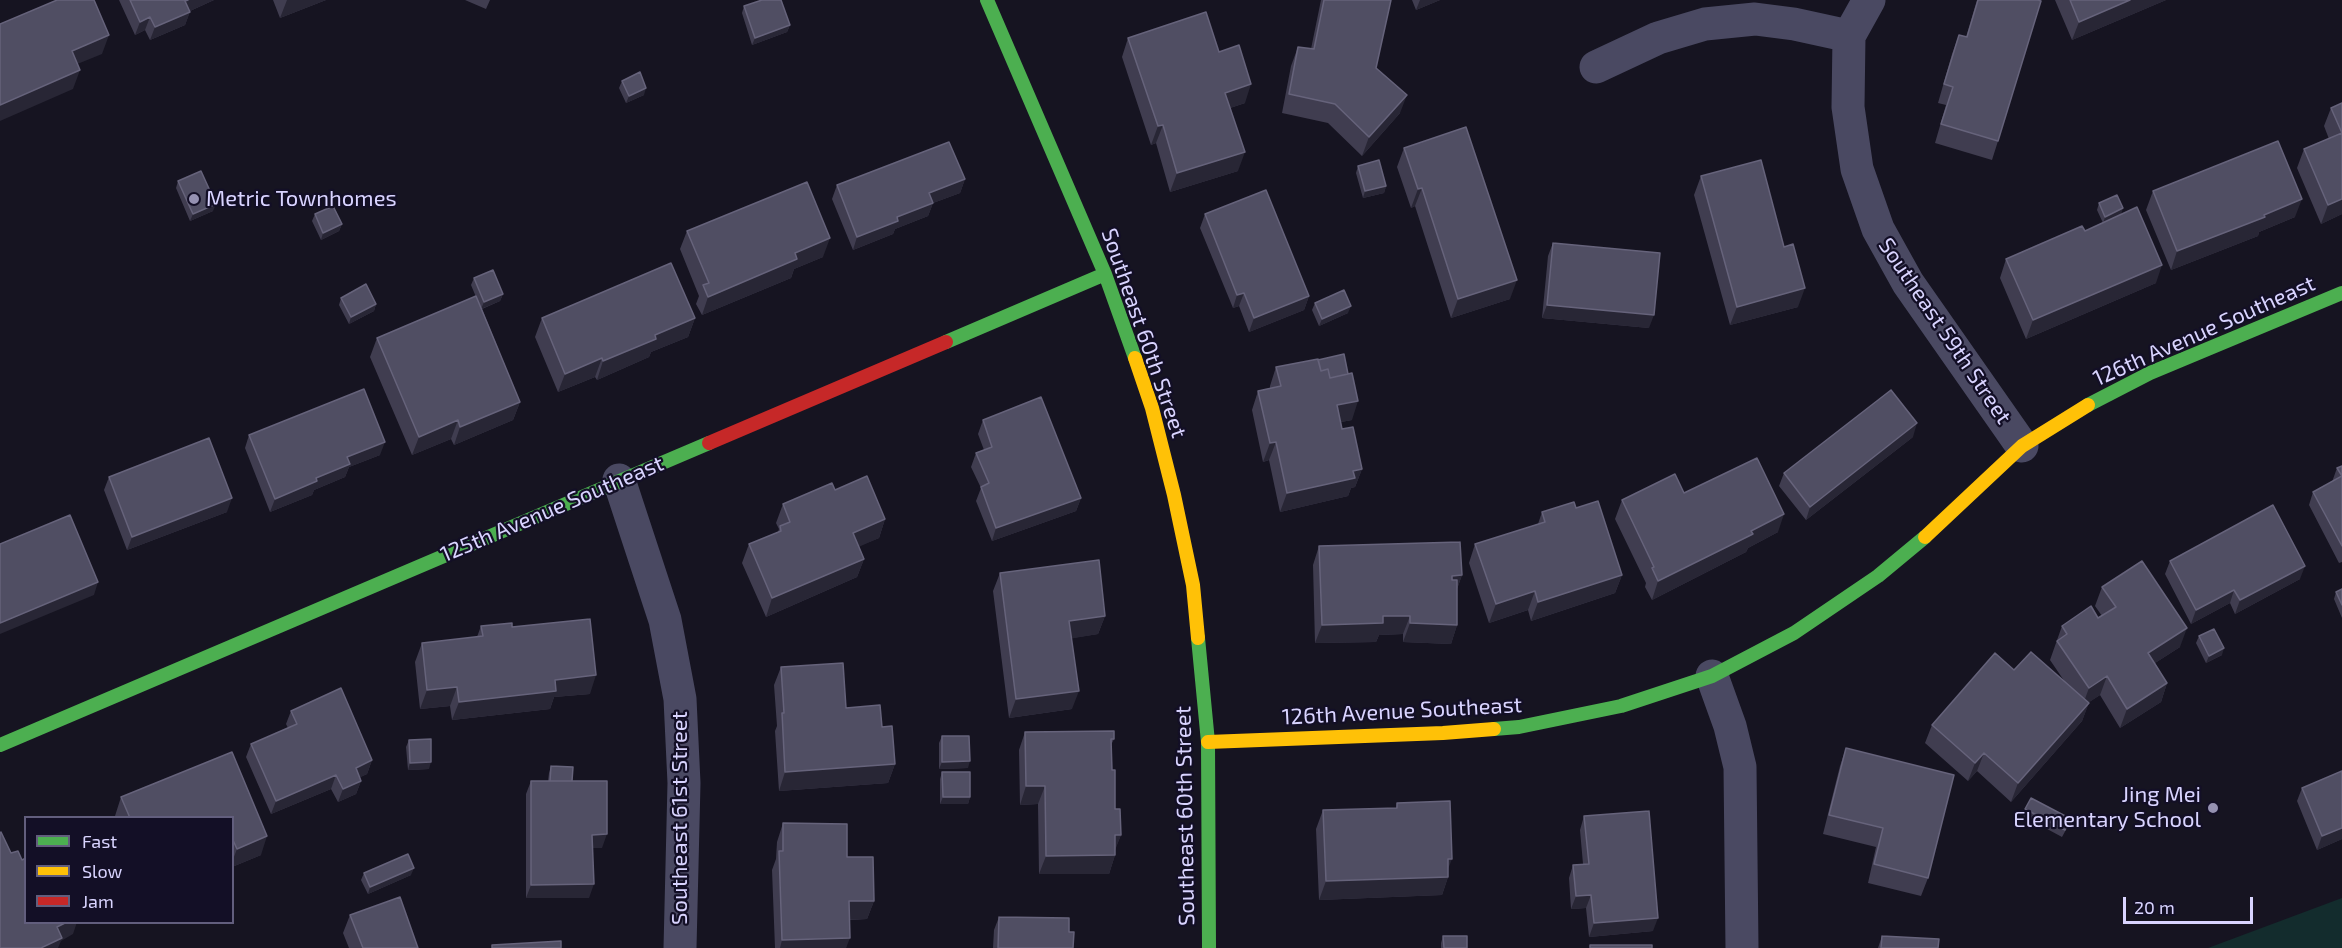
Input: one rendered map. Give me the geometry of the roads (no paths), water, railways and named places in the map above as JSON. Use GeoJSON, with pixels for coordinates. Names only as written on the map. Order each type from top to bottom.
{"type":"FeatureCollection","features":[{"type":"Feature","properties":{"kind":"street","name":"Southeast 60th Street"},"geometry":{"type":"LineString","coordinates":[[987,0],[1105,274],[1152,408],[1174,495],[1193,585],[1208,742],[1209,948]]}},
{"type":"Feature","properties":{"kind":"street"},"geometry":{"type":"LineString","coordinates":[[1596,68],[1658,38],[1705,24],[1755,19],[1794,24],[1849,36],[1869,0]]}},
{"type":"Feature","properties":{"kind":"street","name":"Southeast 59th Street"},"geometry":{"type":"LineString","coordinates":[[1849,36],[1849,117],[1857,169],[1878,230],[1908,283],[2022,446]]}},
{"type":"Feature","properties":{"kind":"street","name":"125th Avenue Southeast"},"geometry":{"type":"LineString","coordinates":[[0,746],[1105,274]]}},
{"type":"Feature","properties":{"kind":"street","name":"126th Avenue Southeast"},"geometry":{"type":"LineString","coordinates":[[1208,742],[1443,733],[1520,727],[1621,706],[1712,676],[1794,633],[1878,576],[1930,533],[2022,446],[2082,408],[2150,373],[2342,293]]}},
{"type":"Feature","properties":{"kind":"street","name":"Southeast 61st Street"},"geometry":{"type":"LineString","coordinates":[[619,480],[665,620],[680,699],[684,783],[680,948]]}},
{"type":"Feature","properties":{"kind":"street"},"geometry":{"type":"LineString","coordinates":[[1712,676],[1730,726],[1740,767],[1742,948]]}},
{"type":"Feature","properties":{"kind":"place","name":"Metric Townhomes"},"geometry":{"type":"Point","coordinates":[194,199]}},
{"type":"Feature","properties":{"kind":"place","name":"Jing Mei Elementary School"},"geometry":{"type":"Point","coordinates":[2213,808]}}]}
